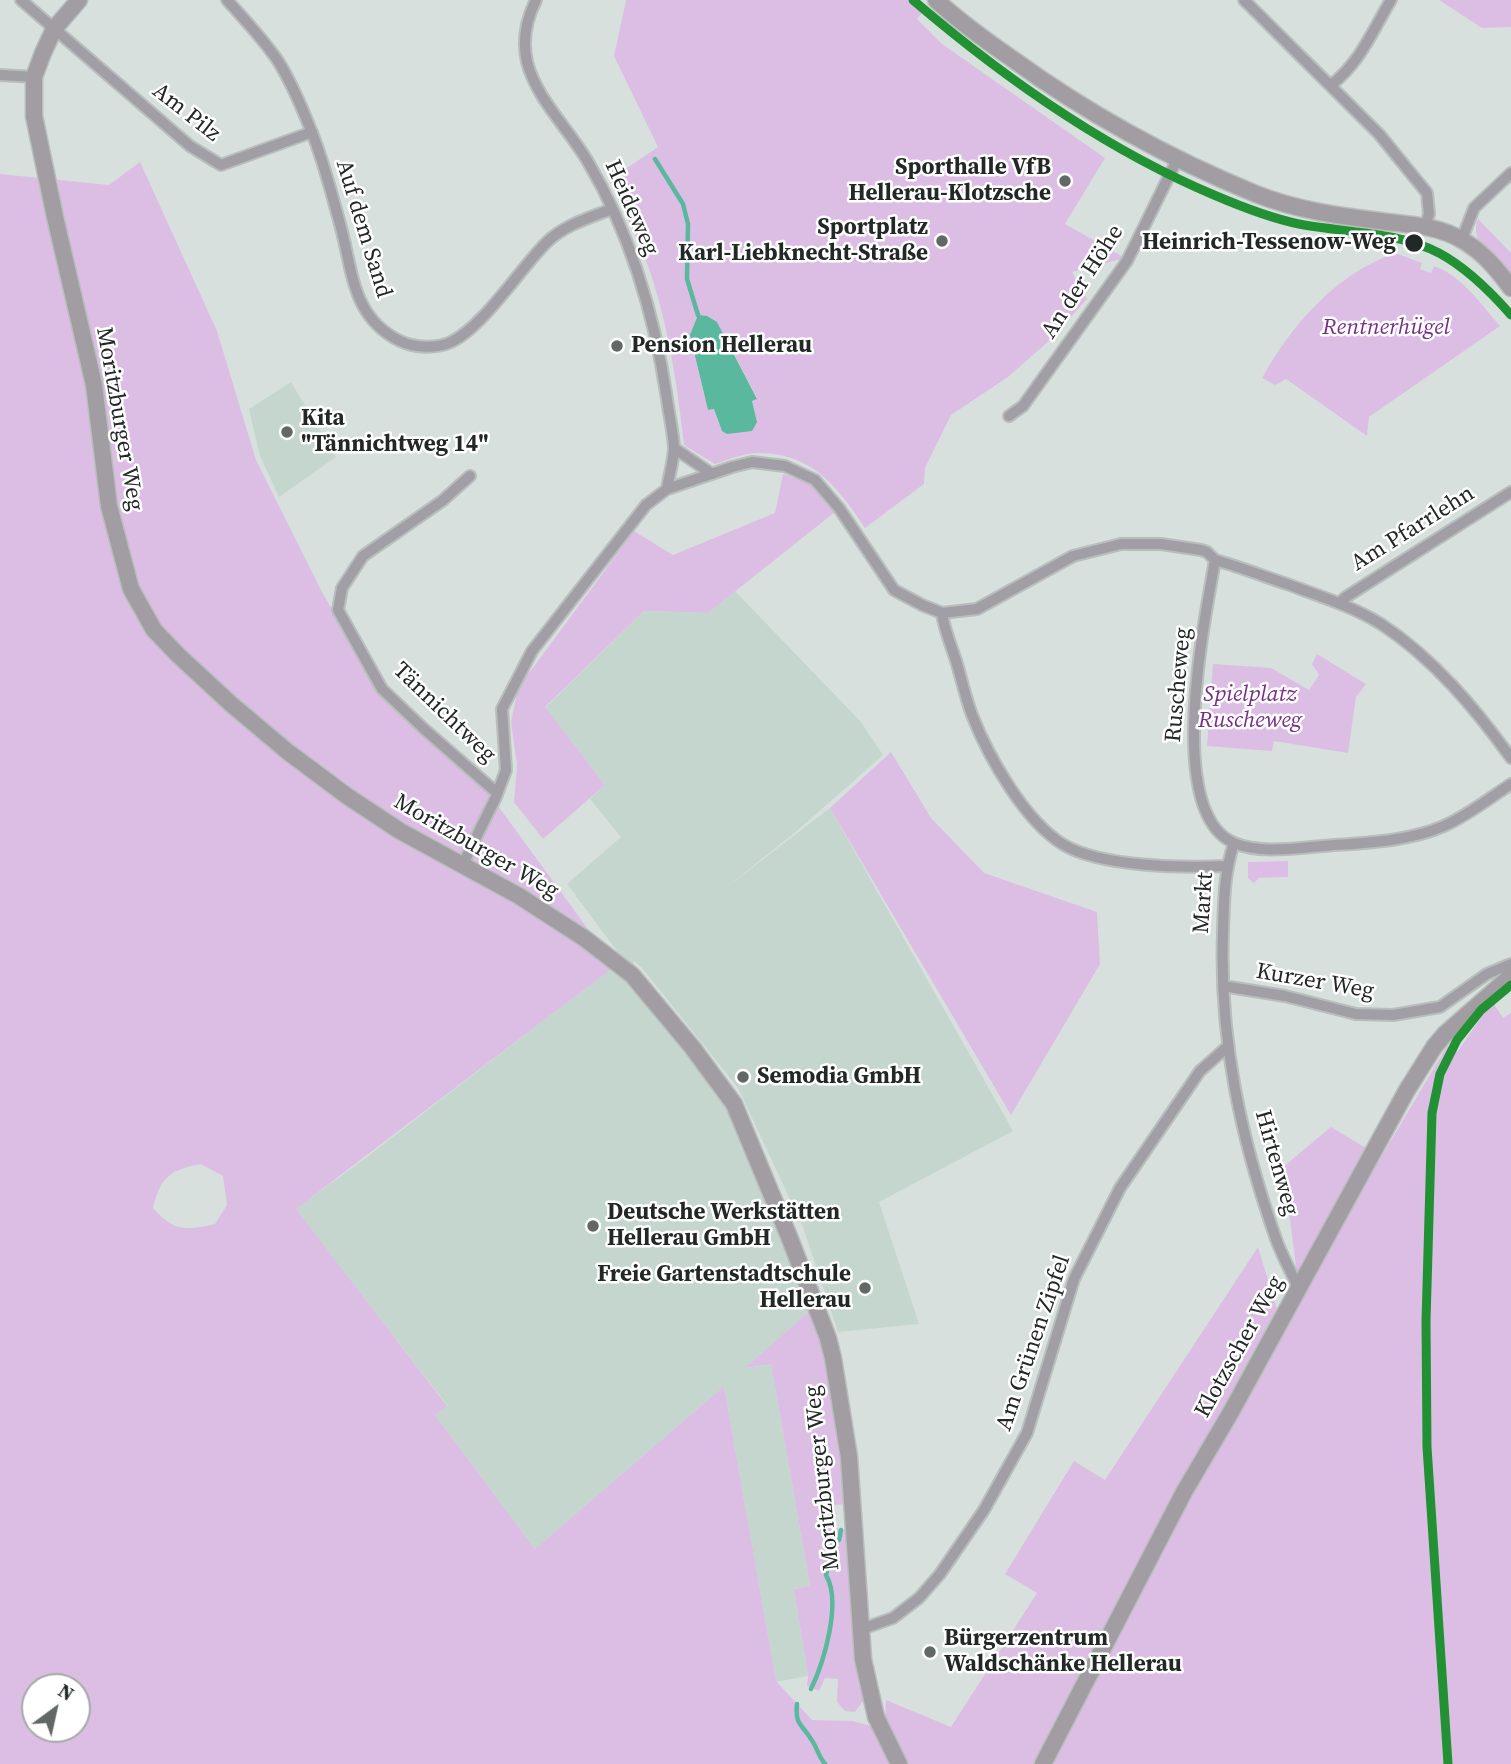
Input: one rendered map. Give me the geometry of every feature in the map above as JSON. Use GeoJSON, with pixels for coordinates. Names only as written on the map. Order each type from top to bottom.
{"type":"FeatureCollection","features":[{"type":"Feature","properties":{"kind":"street"},"geometry":{"type":"LineString","coordinates":[[21,0],[54,29]]}},
{"type":"Feature","properties":{"kind":"street","name":"Moritzburger Weg"},"geometry":{"type":"LineString","coordinates":[[79,0],[54,29],[34,77],[36,133],[94,385],[109,506],[131,589],[154,630],[231,704],[269,736],[347,796],[400,831],[530,903],[584,938],[632,975],[692,1047],[734,1104],[828,1338],[849,1457],[859,1630],[870,1699],[899,1764]]}},
{"type":"Feature","properties":{"kind":"street","name":"Auf dem Sand"},"geometry":{"type":"LineString","coordinates":[[227,0],[278,61],[291,85],[312,132],[341,226],[358,297],[369,317],[384,333],[411,346],[432,346],[450,342],[471,328],[548,241],[579,221],[612,209]]}},
{"type":"Feature","properties":{"kind":"street","name":"Heideweg"},"geometry":{"type":"LineString","coordinates":[[536,0],[524,34],[527,63],[543,97],[588,161],[612,209],[634,261],[660,357],[674,448],[667,489]]}},
{"type":"Feature","properties":{"kind":"street"},"geometry":{"type":"LineString","coordinates":[[936,0],[978,34],[1061,93],[1177,160],[1292,206],[1425,226],[1462,239],[1493,264],[1511,288]]}},
{"type":"Feature","properties":{"kind":"street"},"geometry":{"type":"LineString","coordinates":[[1244,0],[1379,134],[1427,193],[1429,214],[1425,226]]}},
{"type":"Feature","properties":{"kind":"street"},"geometry":{"type":"LineString","coordinates":[[1331,85],[1347,73],[1391,0]]}},
{"type":"Feature","properties":{"kind":"street","name":"Am Pilz"},"geometry":{"type":"LineString","coordinates":[[54,29],[190,146],[221,165],[312,132]]}},
{"type":"Feature","properties":{"kind":"street"},"geometry":{"type":"LineString","coordinates":[[0,75],[34,77]]}},
{"type":"Feature","properties":{"kind":"street","name":"An der Höhe"},"geometry":{"type":"LineString","coordinates":[[1009,416],[1023,407],[1127,261],[1177,160]]}},
{"type":"Feature","properties":{"kind":"street"},"geometry":{"type":"LineString","coordinates":[[1462,239],[1474,208],[1511,173]]}},
{"type":"Feature","properties":{"kind":"street"},"geometry":{"type":"LineString","coordinates":[[674,448],[712,474]]}},
{"type":"Feature","properties":{"kind":"street"},"geometry":{"type":"LineString","coordinates":[[463,864],[506,770],[502,709],[532,651],[646,505],[667,489],[752,463],[785,466],[815,480],[839,508],[894,590],[942,613],[977,609],[1073,556],[1121,544],[1161,544],[1211,556],[1339,603],[1380,624],[1421,656],[1483,718],[1511,758]]}},
{"type":"Feature","properties":{"kind":"street","name":"Tännichtweg"},"geometry":{"type":"LineString","coordinates":[[470,475],[442,501],[363,556],[342,588],[338,610],[382,689],[497,793]]}},
{"type":"Feature","properties":{"kind":"street","name":"Am Pfarrlehn"},"geometry":{"type":"LineString","coordinates":[[1339,603],[1511,492]]}},
{"type":"Feature","properties":{"kind":"street","name":"Ruscheweg"},"geometry":{"type":"LineString","coordinates":[[1211,556],[1199,658],[1193,751],[1206,816],[1215,830],[1234,843]]}},
{"type":"Feature","properties":{"kind":"street"},"geometry":{"type":"LineString","coordinates":[[942,613],[973,716],[992,757],[1016,794],[1044,829],[1064,845],[1122,862],[1227,866]]}},
{"type":"Feature","properties":{"kind":"street","name":"Markt"},"geometry":{"type":"LineString","coordinates":[[1227,1047],[1222,956],[1227,866],[1234,843],[1261,848],[1356,844],[1400,838],[1443,827],[1511,784]]}},
{"type":"Feature","properties":{"kind":"street","name":"Kurzer Weg"},"geometry":{"type":"LineString","coordinates":[[1223,986],[1284,996],[1356,1014],[1394,1015],[1440,1007],[1487,974],[1511,964]]}},
{"type":"Feature","properties":{"kind":"street","name":"Klotzscher Weg"},"geometry":{"type":"LineString","coordinates":[[1043,1764],[1184,1492],[1434,1047],[1452,1026],[1511,976]]}},
{"type":"Feature","properties":{"kind":"street","name":"Am Grünen Zipfel"},"geometry":{"type":"LineString","coordinates":[[859,1630],[893,1618],[919,1598],[940,1574],[984,1510],[1027,1433],[1074,1279],[1120,1188],[1200,1071],[1227,1047]]}},
{"type":"Feature","properties":{"kind":"street","name":"Hirtenweg"},"geometry":{"type":"LineString","coordinates":[[1227,1047],[1237,1102],[1261,1191],[1277,1242],[1298,1288]]}},
{"type":"Feature","properties":{"kind":"shaded area"},"geometry":{"type":"Polygon","coordinates":[[[698,315],[707,316],[717,322],[757,399],[752,401],[757,422],[752,431],[727,434],[722,431],[714,409],[708,410],[690,335],[698,315]]]}},
{"type":"Feature","properties":{"kind":"shaded area","name":"Kita \"Tännichtweg 14\""},"geometry":{"type":"Polygon","coordinates":[[[291,382],[336,457],[279,497],[260,456],[249,409],[291,382]]]}},
{"type":"Feature","properties":{"kind":"shaded area"},"geometry":{"type":"Polygon","coordinates":[[[735,591],[861,722],[883,755],[798,830],[723,890],[830,808],[1013,1131],[879,1202],[919,1324],[838,1332],[803,1227],[738,1088],[634,961],[630,983],[676,1036],[728,1106],[812,1309],[746,1368],[771,1364],[810,1586],[794,1589],[808,1676],[776,1682],[724,1386],[535,1549],[435,1415],[447,1405],[295,1209],[359,1163],[623,959],[567,884],[621,837],[590,799],[605,785],[545,708],[644,611],[708,613],[735,591]]]}},
{"type":"Feature","properties":{"kind":"green space"},"geometry":{"type":"Polygon","coordinates":[[[626,0],[908,0],[922,13],[917,19],[942,44],[1105,158],[1065,224],[1125,258],[1072,272],[1087,299],[1050,340],[1008,377],[951,415],[925,468],[924,484],[865,528],[833,486],[808,465],[776,454],[752,453],[715,464],[684,445],[673,364],[660,304],[639,244],[609,180],[658,147],[614,56],[626,0]],[[717,322],[690,335],[708,410],[714,409],[722,431],[757,422],[752,401],[757,398],[717,322]]]}},
{"type":"Feature","properties":{"kind":"green space"},"geometry":{"type":"Polygon","coordinates":[[[1439,0],[1511,0],[1511,27],[1482,28],[1439,0]]]}},
{"type":"Feature","properties":{"kind":"green space"},"geometry":{"type":"Polygon","coordinates":[[[140,162],[217,331],[256,460],[322,592],[380,691],[490,795],[615,966],[296,1209],[447,1406],[435,1415],[535,1549],[724,1386],[776,1681],[812,1720],[853,1721],[874,1727],[885,1723],[886,1700],[951,1727],[1037,1593],[1005,1574],[1074,1461],[1105,1480],[1258,1247],[1278,1313],[1351,1208],[1447,1046],[1458,1051],[1492,1001],[1503,1018],[1511,1013],[1511,1764],[0,1764],[0,174],[109,185],[140,162]],[[201,1164],[174,1172],[160,1188],[153,1208],[167,1221],[180,1227],[195,1228],[215,1224],[227,1205],[223,1176],[201,1164]]]}},
{"type":"Feature","properties":{"kind":"green space"},"geometry":{"type":"Polygon","coordinates":[[[1478,219],[1511,253],[1511,281],[1480,244],[1476,227],[1478,219]]]}},
{"type":"Feature","properties":{"kind":"green space","name":"Rentnerhügel"},"geometry":{"type":"Polygon","coordinates":[[[1395,253],[1422,263],[1420,269],[1431,273],[1434,266],[1453,276],[1500,326],[1369,417],[1367,436],[1286,379],[1275,385],[1262,378],[1287,339],[1318,303],[1354,274],[1395,253]]]}},
{"type":"Feature","properties":{"kind":"green space"},"geometry":{"type":"Polygon","coordinates":[[[783,474],[810,484],[835,512],[708,613],[644,611],[545,707],[605,785],[543,839],[514,802],[517,765],[511,722],[518,688],[634,531],[673,555],[775,513],[783,474]]]}},
{"type":"Feature","properties":{"kind":"green space","name":"Spielplatz Ruscheweg"},"geometry":{"type":"Polygon","coordinates":[[[1317,654],[1366,684],[1356,697],[1348,753],[1274,741],[1272,751],[1207,746],[1213,664],[1271,668],[1309,690],[1319,675],[1312,664],[1317,654]]]}},
{"type":"Feature","properties":{"kind":"green space"},"geometry":{"type":"Polygon","coordinates":[[[891,752],[931,818],[984,873],[1097,912],[1100,964],[1011,1115],[830,808],[891,752]]]}},
{"type":"Feature","properties":{"kind":"green space"},"geometry":{"type":"Polygon","coordinates":[[[1288,861],[1288,877],[1259,878],[1254,883],[1248,878],[1248,862],[1288,861]]]}},
{"type":"Feature","properties":{"kind":"green space"},"geometry":{"type":"Polygon","coordinates":[[[1331,1127],[1371,1151],[1298,1281],[1283,1167],[1331,1127]]]}},
{"type":"Feature","properties":{"kind":"green space"},"geometry":{"type":"Polygon","coordinates":[[[812,1309],[827,1356],[843,1455],[847,1504],[835,1505],[836,1528],[848,1530],[864,1700],[855,1712],[845,1711],[837,1702],[838,1679],[825,1678],[819,1691],[807,1686],[808,1676],[794,1589],[810,1586],[771,1364],[745,1368],[812,1309]]]}},
{"type":"Feature","properties":{"kind":"waterway"},"geometry":{"type":"LineString","coordinates":[[655,159],[683,204],[688,224],[687,279],[698,315]]}},
{"type":"Feature","properties":{"kind":"waterway"},"geometry":{"type":"LineString","coordinates":[[811,1689],[826,1648],[832,1616],[832,1600],[826,1575],[833,1543],[839,1540],[841,1530]]}},
{"type":"Feature","properties":{"kind":"waterway"},"geometry":{"type":"LineString","coordinates":[[797,1704],[798,1720],[825,1764]]}},
{"type":"Feature","properties":{"kind":"transit line"},"geometry":{"type":"LineString","coordinates":[[913,0],[1019,84],[1133,156],[1214,195],[1267,215],[1299,224],[1406,240],[1423,246],[1469,273],[1511,315]]}},
{"type":"Feature","properties":{"kind":"transit line"},"geometry":{"type":"LineString","coordinates":[[1448,1764],[1427,1447],[1426,1321],[1432,1113],[1440,1074],[1457,1040],[1481,1010],[1511,985]]}},
{"type":"Feature","properties":{"kind":"place","name":"Sporthalle VfB Hellerau-Klotzsche"},"geometry":{"type":"Point","coordinates":[1065,181]}},
{"type":"Feature","properties":{"kind":"place","name":"Sportplatz Karl-Liebknecht-Straße"},"geometry":{"type":"Point","coordinates":[942,241]}},
{"type":"Feature","properties":{"kind":"place","name":"Heinrich-Tessenow-Weg"},"geometry":{"type":"Point","coordinates":[1414,243]}},
{"type":"Feature","properties":{"kind":"place","name":"Pension Hellerau"},"geometry":{"type":"Point","coordinates":[617,346]}},
{"type":"Feature","properties":{"kind":"place","name":"Kita \"Tännichtweg 14\""},"geometry":{"type":"Point","coordinates":[287,432]}},
{"type":"Feature","properties":{"kind":"place","name":"Semodia GmbH"},"geometry":{"type":"Point","coordinates":[743,1077]}},
{"type":"Feature","properties":{"kind":"place","name":"Deutsche Werkstätten Hellerau GmbH"},"geometry":{"type":"Point","coordinates":[593,1226]}},
{"type":"Feature","properties":{"kind":"place","name":"Freie Gartenstadtschule Hellerau"},"geometry":{"type":"Point","coordinates":[865,1288]}},
{"type":"Feature","properties":{"kind":"place","name":"Bürgerzentrum Waldschänke Hellerau"},"geometry":{"type":"Point","coordinates":[930,1652]}}]}
